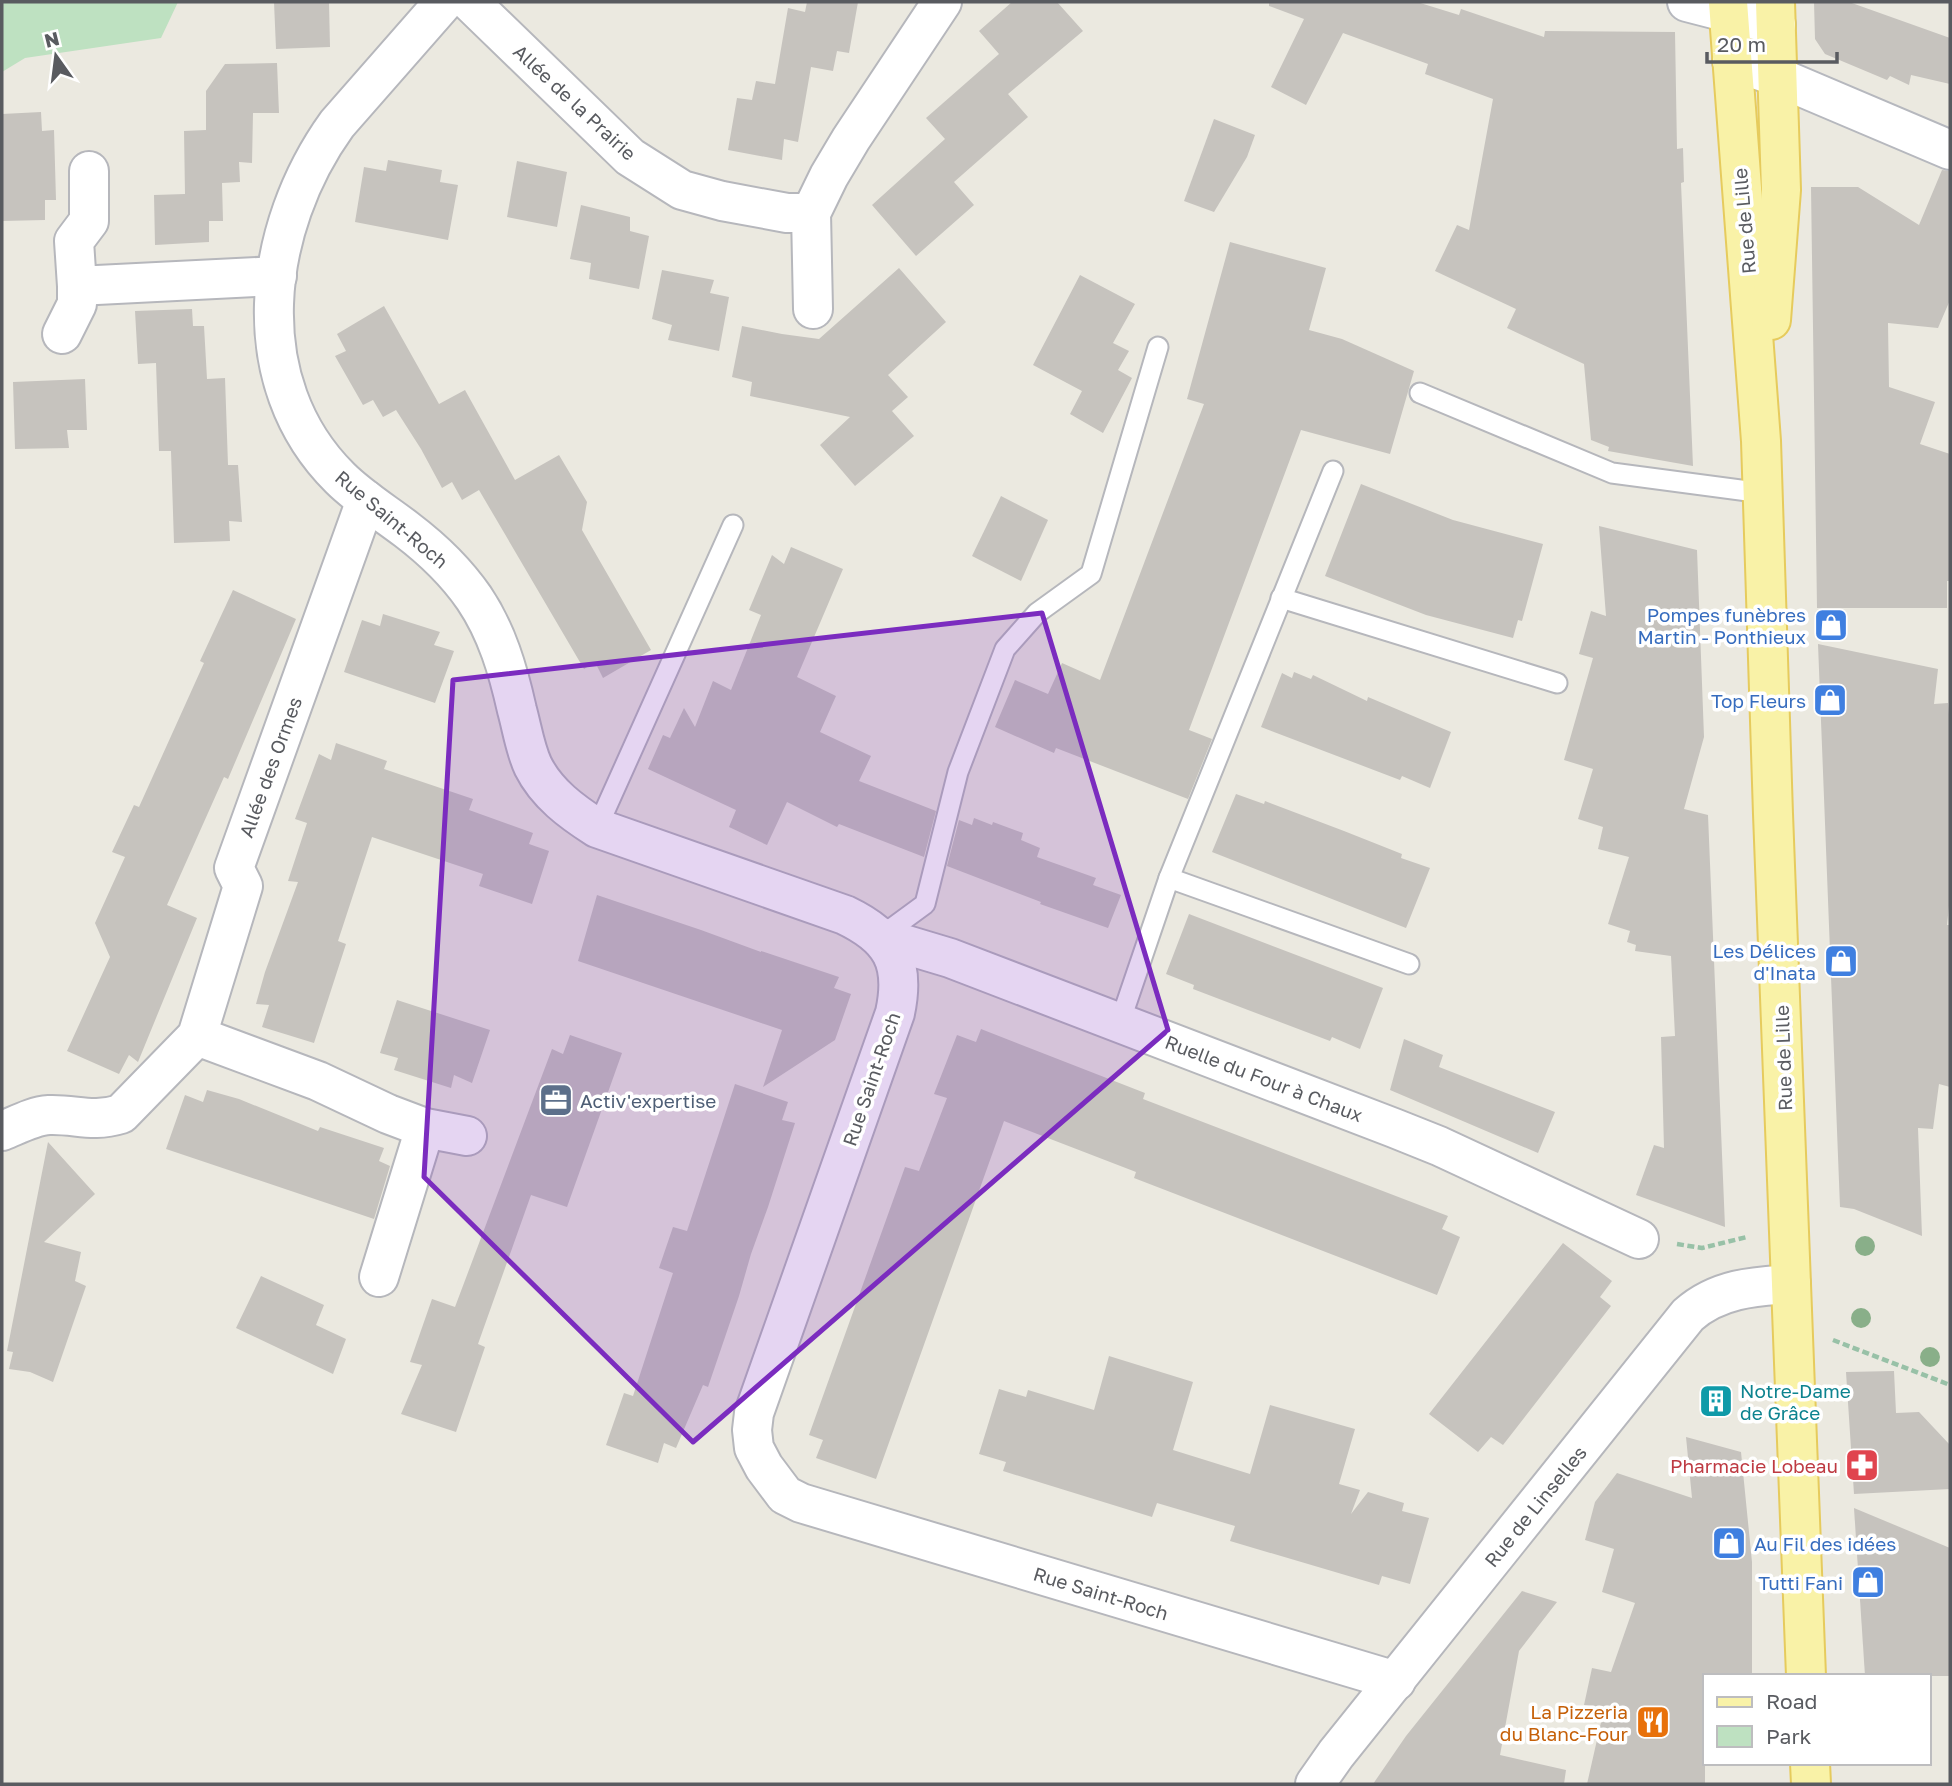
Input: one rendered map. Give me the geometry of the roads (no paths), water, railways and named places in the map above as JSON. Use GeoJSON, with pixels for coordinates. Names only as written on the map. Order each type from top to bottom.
{"type":"FeatureCollection","features":[{"type":"Feature","properties":{"kind":"main road","name":"Rue de Lille"},"geometry":{"type":"LineString","coordinates":[[1729,7],[1761,441],[1806,1674]]}},
{"type":"Feature","properties":{"kind":"main road","name":"Rue de Lille"},"geometry":{"type":"LineString","coordinates":[[1761,441],[1780,212],[1775,13]]}},
{"type":"Feature","properties":{"kind":"main road"},"geometry":{"type":"LineString","coordinates":[[1810,1765],[1811,1784]]}},
{"type":"Feature","properties":{"kind":"street","name":"Rue Saint-Roch"},"geometry":{"type":"LineString","coordinates":[[444,2],[337,124],[310,166],[289,219],[276,276],[275,339],[281,374],[290,407],[323,460],[342,480],[436,555],[454,572],[474,598],[499,643],[533,766],[562,804],[597,828],[845,915],[880,937],[892,953],[898,970],[899,993],[895,1013],[754,1413],[751,1430],[754,1448],[773,1482],[785,1495],[800,1503],[1396,1681]]}},
{"type":"Feature","properties":{"kind":"street","name":"Allée de la Prairie"},"geometry":{"type":"LineString","coordinates":[[470,2],[630,157],[682,190],[722,201],[811,213]]}},
{"type":"Feature","properties":{"kind":"street"},"geometry":{"type":"LineString","coordinates":[[813,309],[811,213],[851,139],[942,2]]}},
{"type":"Feature","properties":{"kind":"street"},"geometry":{"type":"LineString","coordinates":[[1687,2],[1775,13]]}},
{"type":"Feature","properties":{"kind":"street"},"geometry":{"type":"LineString","coordinates":[[1732,61],[1778,77],[1950,150]]}},
{"type":"Feature","properties":{"kind":"street"},"geometry":{"type":"LineString","coordinates":[[62,334],[76,303],[74,241],[89,221],[89,170]]}},
{"type":"Feature","properties":{"kind":"street"},"geometry":{"type":"LineString","coordinates":[[77,286],[276,276]]}},
{"type":"Feature","properties":{"kind":"street","name":"Allée des Ormes"},"geometry":{"type":"LineString","coordinates":[[2,1131],[49,1115],[106,1119],[121,1114],[197,1036],[243,886],[234,868],[366,500]]}},
{"type":"Feature","properties":{"kind":"street","name":"Ruelle du Four à Chaux"},"geometry":{"type":"LineString","coordinates":[[880,937],[950,958],[1439,1146],[1639,1239]]}},
{"type":"Feature","properties":{"kind":"street"},"geometry":{"type":"LineString","coordinates":[[197,1036],[318,1080],[388,1114],[425,1128],[467,1136]]}},
{"type":"Feature","properties":{"kind":"street"},"geometry":{"type":"LineString","coordinates":[[379,1277],[425,1128]]}},
{"type":"Feature","properties":{"kind":"street","name":"Rue de Linselles"},"geometry":{"type":"LineString","coordinates":[[1315,1784],[1336,1754],[1688,1315],[1704,1302],[1735,1290],[1791,1284]]}},
{"type":"Feature","properties":{"kind":"lane"},"geometry":{"type":"LineString","coordinates":[[880,937],[925,904],[958,772],[1005,649],[1037,613],[1091,575],[1158,347]]}},
{"type":"Feature","properties":{"kind":"lane"},"geometry":{"type":"LineString","coordinates":[[1420,393],[1612,473],[1763,493]]}},
{"type":"Feature","properties":{"kind":"lane"},"geometry":{"type":"LineString","coordinates":[[1120,1022],[1169,878],[1333,471]]}},
{"type":"Feature","properties":{"kind":"lane"},"geometry":{"type":"LineString","coordinates":[[597,828],[733,525]]}},
{"type":"Feature","properties":{"kind":"lane"},"geometry":{"type":"LineString","coordinates":[[1282,598],[1557,682]]}},
{"type":"Feature","properties":{"kind":"lane"},"geometry":{"type":"LineString","coordinates":[[1169,878],[1409,964]]}},
{"type":"Feature","properties":{"kind":"place","name":"Pompes funèbres Martin - Ponthieux"},"geometry":{"type":"Point","coordinates":[1831,625]}},
{"type":"Feature","properties":{"kind":"place","name":"Top Fleurs"},"geometry":{"type":"Point","coordinates":[1830,700]}},
{"type":"Feature","properties":{"kind":"place","name":"Les Délices d'Inata"},"geometry":{"type":"Point","coordinates":[1841,961]}},
{"type":"Feature","properties":{"kind":"place","name":"Activ'expertise"},"geometry":{"type":"Point","coordinates":[556,1100]}},
{"type":"Feature","properties":{"kind":"place","name":"Notre-Dame de Grâce"},"geometry":{"type":"Point","coordinates":[1716,1401]}},
{"type":"Feature","properties":{"kind":"place","name":"Pharmacie Lobeau"},"geometry":{"type":"Point","coordinates":[1862,1465]}},
{"type":"Feature","properties":{"kind":"place","name":"Au Fil des idées"},"geometry":{"type":"Point","coordinates":[1729,1543]}},
{"type":"Feature","properties":{"kind":"place","name":"Tutti Fani"},"geometry":{"type":"Point","coordinates":[1868,1582]}},
{"type":"Feature","properties":{"kind":"place","name":"La Pizzeria du Blanc-Four"},"geometry":{"type":"Point","coordinates":[1653,1722]}}]}
